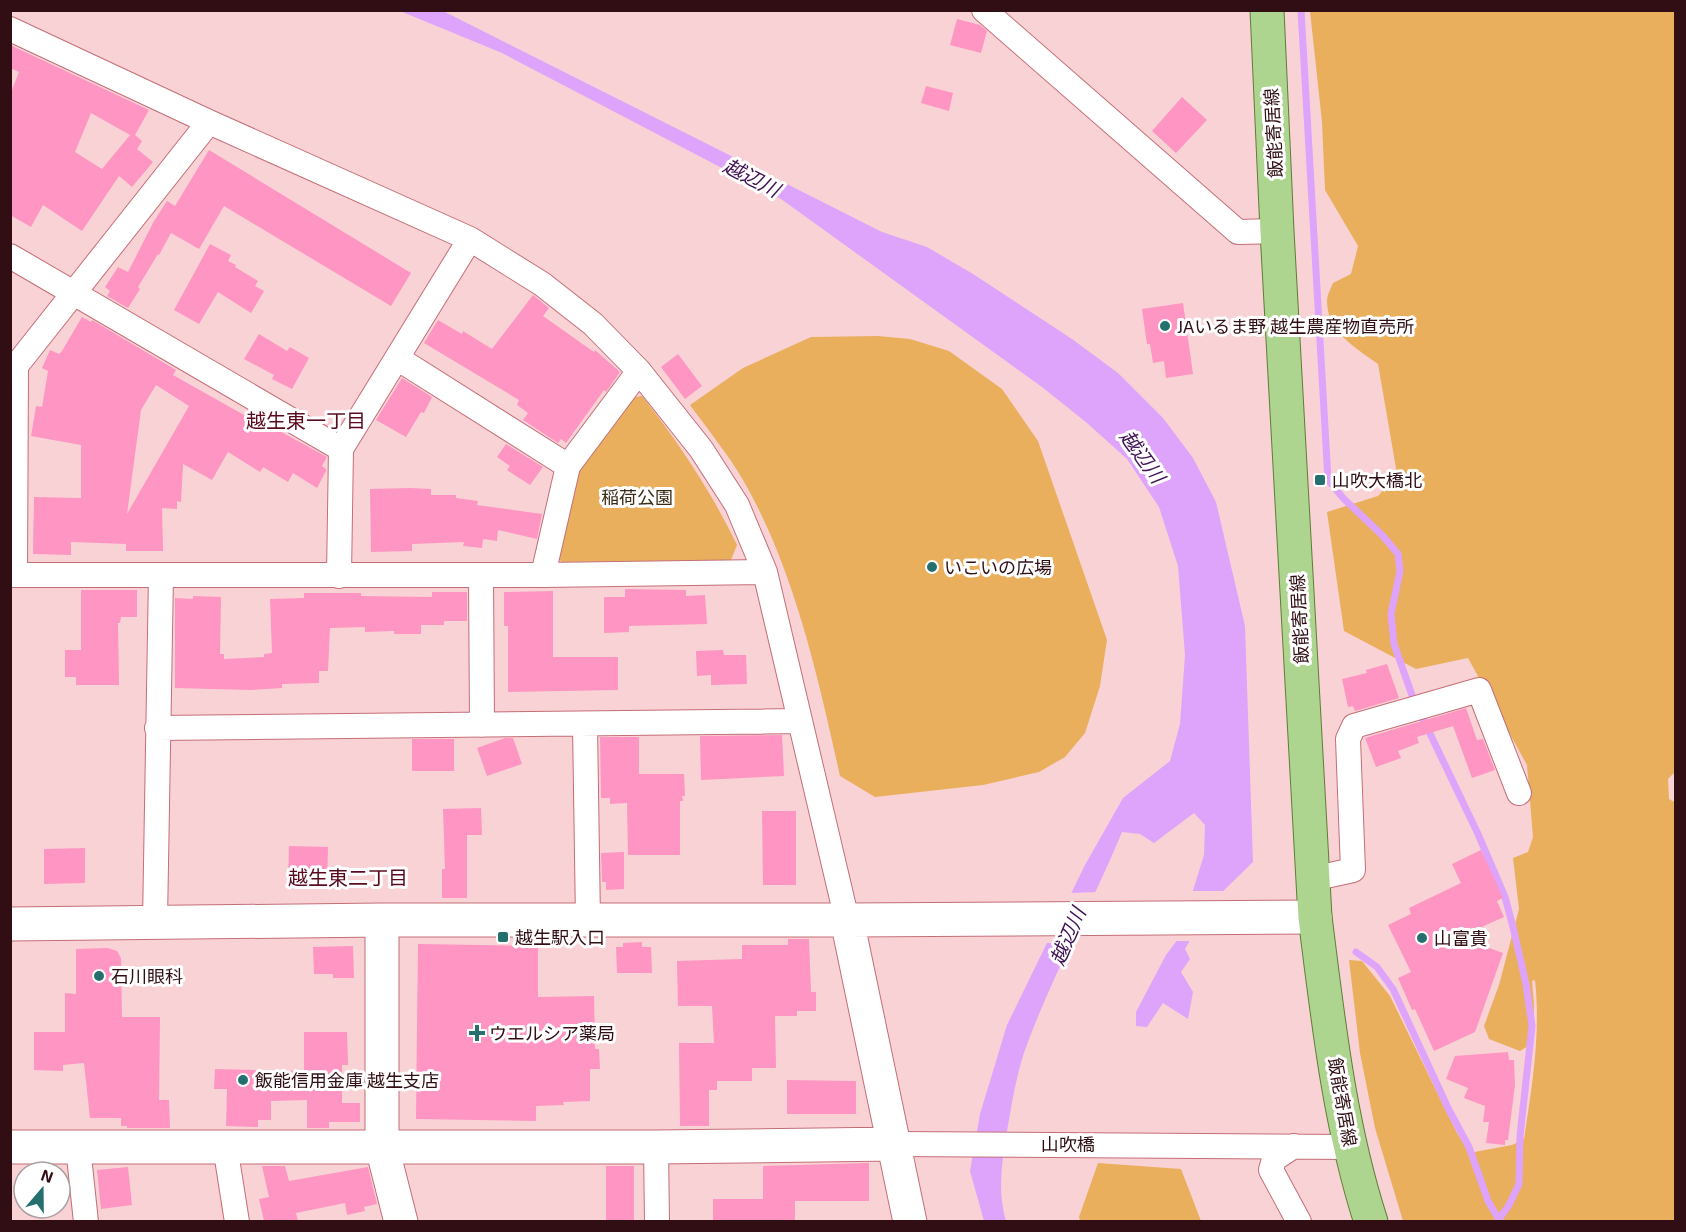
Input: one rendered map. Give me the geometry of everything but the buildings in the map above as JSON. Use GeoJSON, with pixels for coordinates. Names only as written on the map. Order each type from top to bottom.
{"type":"FeatureCollection","features":[{"type":"Feature","properties":{"kind":"main road","name":"飯能寄居線"},"geometry":{"type":"LineString","coordinates":[[1267,10],[1315,917],[1329,1025],[1351,1147],[1371,1221]]}},
{"type":"Feature","properties":{"kind":"street"},"geometry":{"type":"LineString","coordinates":[[984,10],[1238,232],[1277,231]]}},
{"type":"Feature","properties":{"kind":"street"},"geometry":{"type":"LineString","coordinates":[[15,24],[208,122],[470,239],[542,284],[593,324],[639,371],[701,449],[737,505],[765,572],[847,920],[910,1221]]}},
{"type":"Feature","properties":{"kind":"street"},"geometry":{"type":"LineString","coordinates":[[208,122],[74,294],[13,366],[13,575],[339,576],[765,572]]}},
{"type":"Feature","properties":{"kind":"street"},"geometry":{"type":"LineString","coordinates":[[339,576],[341,449],[470,239]]}},
{"type":"Feature","properties":{"kind":"street"},"geometry":{"type":"LineString","coordinates":[[10,256],[341,449]]}},
{"type":"Feature","properties":{"kind":"street"},"geometry":{"type":"LineString","coordinates":[[397,358],[568,466]]}},
{"type":"Feature","properties":{"kind":"street"},"geometry":{"type":"LineString","coordinates":[[543,575],[568,466],[639,371]]}},
{"type":"Feature","properties":{"kind":"street"},"geometry":{"type":"LineString","coordinates":[[155,922],[161,575]]}},
{"type":"Feature","properties":{"kind":"street"},"geometry":{"type":"LineString","coordinates":[[481,575],[482,725]]}},
{"type":"Feature","properties":{"kind":"street"},"geometry":{"type":"LineString","coordinates":[[1312,879],[1353,870],[1348,739],[1354,726],[1479,690],[1520,793]]}},
{"type":"Feature","properties":{"kind":"street"},"geometry":{"type":"LineString","coordinates":[[157,728],[799,722]]}},
{"type":"Feature","properties":{"kind":"street"},"geometry":{"type":"LineString","coordinates":[[585,724],[588,921]]}},
{"type":"Feature","properties":{"kind":"street"},"geometry":{"type":"LineString","coordinates":[[10,924],[382,920],[1315,917]]}},
{"type":"Feature","properties":{"kind":"street"},"geometry":{"type":"LineString","coordinates":[[382,920],[382,1147],[401,1221]]}},
{"type":"Feature","properties":{"kind":"street"},"geometry":{"type":"LineString","coordinates":[[10,1147],[656,1147],[895,1144]]}},
{"type":"Feature","properties":{"kind":"street","name":"山吹橋"},"geometry":{"type":"LineString","coordinates":[[895,1144],[1351,1147]]}},
{"type":"Feature","properties":{"kind":"street"},"geometry":{"type":"LineString","coordinates":[[225,1146],[237,1221]]}},
{"type":"Feature","properties":{"kind":"street"},"geometry":{"type":"LineString","coordinates":[[1293,1146],[1274,1159],[1271,1170],[1299,1221]]}},
{"type":"Feature","properties":{"kind":"street"},"geometry":{"type":"LineString","coordinates":[[78,1147],[86,1221]]}},
{"type":"Feature","properties":{"kind":"street"},"geometry":{"type":"LineString","coordinates":[[656,1147],[657,1221]]}},
{"type":"Feature","properties":{"kind":"green space"},"geometry":{"type":"Polygon","coordinates":[[[1310,11],[1675,11],[1676,771],[1668,779],[1669,799],[1676,803],[1675,1221],[1403,1221],[1375,1128],[1360,1053],[1349,960],[1362,961],[1390,996],[1469,1153],[1512,1145],[1524,1139],[1533,1080],[1536,1040],[1535,980],[1532,981],[1533,1043],[1520,1051],[1489,1039],[1484,1026],[1499,985],[1519,909],[1513,858],[1528,852],[1533,837],[1527,765],[1468,658],[1416,669],[1344,631],[1327,512],[1378,496],[1397,474],[1378,364],[1344,338],[1332,322],[1328,312],[1327,299],[1333,283],[1351,274],[1358,246],[1325,190],[1322,122],[1310,11]]]}},
{"type":"Feature","properties":{"kind":"green space","name":"いこいの広場"},"geometry":{"type":"Polygon","coordinates":[[[878,336],[910,339],[949,351],[1002,389],[1038,441],[1107,640],[1100,686],[1085,733],[1065,757],[1039,772],[983,785],[875,797],[840,776],[813,662],[777,549],[743,480],[690,405],[743,368],[811,337],[878,336]]]}},
{"type":"Feature","properties":{"kind":"green space","name":"稲荷公園"},"geometry":{"type":"Polygon","coordinates":[[[642,396],[694,468],[727,525],[737,545],[731,560],[562,562],[556,557],[575,482],[584,460],[635,397],[642,396]]]}},
{"type":"Feature","properties":{"kind":"green space"},"geometry":{"type":"Polygon","coordinates":[[[1098,1163],[1181,1169],[1201,1221],[1080,1221],[1079,1217],[1098,1163]]]}},
{"type":"Feature","properties":{"kind":"water","name":"越辺川"},"geometry":{"type":"Polygon","coordinates":[[[400,11],[443,11],[882,232],[927,247],[973,274],[1072,339],[1118,373],[1163,418],[1193,458],[1216,502],[1245,626],[1253,862],[1211,903],[1185,949],[1190,959],[1181,972],[1193,992],[1188,1019],[1163,1003],[1147,1027],[1136,1026],[1136,1012],[1166,955],[1178,939],[1204,855],[1205,825],[1194,813],[1154,843],[1140,834],[1122,832],[1047,995],[1022,1060],[1002,1165],[1001,1187],[1006,1221],[984,1221],[970,1171],[980,1114],[1007,1025],[1085,865],[1123,798],[1170,761],[1180,724],[1185,655],[1178,566],[1159,507],[1127,459],[1087,423],[1042,387],[781,199],[502,53],[400,11]]]}},
{"type":"Feature","properties":{"kind":"pier"},"geometry":{"type":"Polygon","coordinates":[[[1190,891],[1228,891],[1214,905],[1193,941],[1172,941],[1190,891]]]}},
{"type":"Feature","properties":{"kind":"pier"},"geometry":{"type":"Polygon","coordinates":[[[1098,892],[1074,943],[1043,943],[1069,893],[1098,892]]]}},
{"type":"Feature","properties":{"kind":"waterway"},"geometry":{"type":"LineString","coordinates":[[1301,10],[1328,480],[1398,554],[1400,571],[1391,614],[1394,644],[1413,698],[1478,834],[1505,897],[1526,984],[1532,1026],[1520,1136],[1519,1184],[1509,1205],[1497,1222]]}},
{"type":"Feature","properties":{"kind":"waterway"},"geometry":{"type":"LineString","coordinates":[[1356,952],[1377,967],[1393,989],[1449,1110],[1469,1147],[1488,1201],[1498,1218]]}},
{"type":"Feature","properties":{"kind":"place","name":"JAいるま野 越生農産物直売所"},"geometry":{"type":"Point","coordinates":[1165,326]}},
{"type":"Feature","properties":{"kind":"place","name":"山吹大橋北"},"geometry":{"type":"Point","coordinates":[1320,480]}},
{"type":"Feature","properties":{"kind":"place","name":"いこいの広場"},"geometry":{"type":"Point","coordinates":[932,567]}},
{"type":"Feature","properties":{"kind":"place","name":"越生駅入口"},"geometry":{"type":"Point","coordinates":[503,937]}},
{"type":"Feature","properties":{"kind":"place","name":"山富貴"},"geometry":{"type":"Point","coordinates":[1422,938]}},
{"type":"Feature","properties":{"kind":"place","name":"石川眼科"},"geometry":{"type":"Point","coordinates":[99,976]}},
{"type":"Feature","properties":{"kind":"place","name":"ウエルシア薬局"},"geometry":{"type":"Point","coordinates":[477,1033]}},
{"type":"Feature","properties":{"kind":"place","name":"飯能信用金庫 越生支店"},"geometry":{"type":"Point","coordinates":[243,1080]}},
{"type":"Feature","properties":{"kind":"district","name":"越生東一丁目"},"geometry":{"type":"Point","coordinates":[306,420]}},
{"type":"Feature","properties":{"kind":"district","name":"越生東二丁目"},"geometry":{"type":"Point","coordinates":[348,877]}}]}
